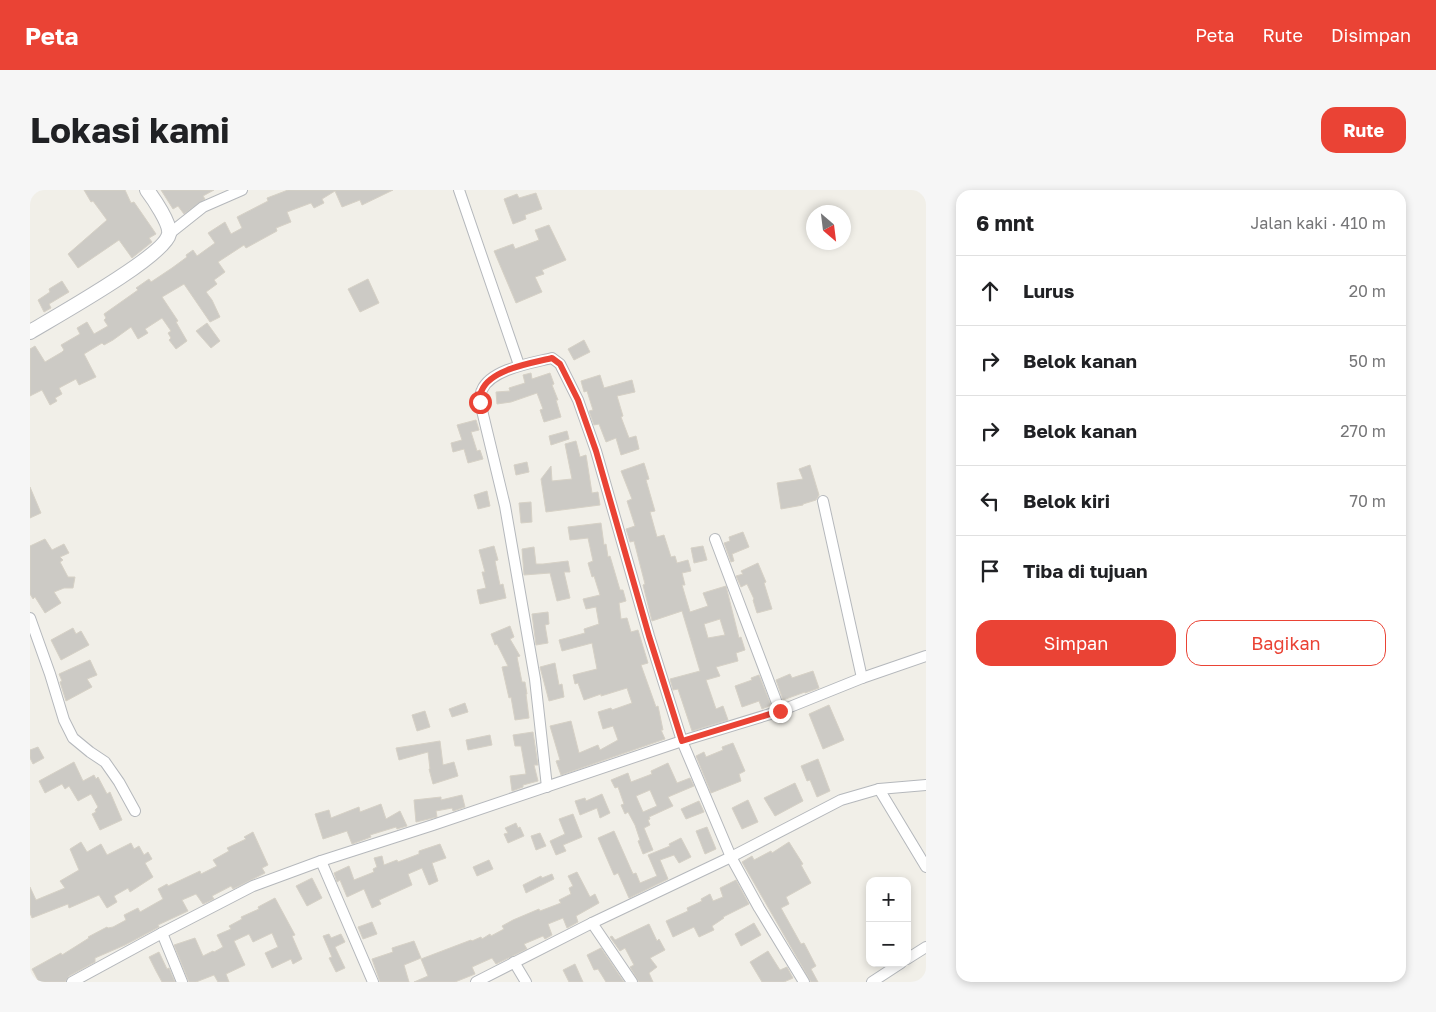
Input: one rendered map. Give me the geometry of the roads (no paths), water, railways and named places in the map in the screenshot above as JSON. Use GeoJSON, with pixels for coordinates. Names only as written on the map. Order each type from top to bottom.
{"type":"FeatureCollection","features":[{"type":"Feature","properties":{"kind":"street"},"geometry":{"type":"LineString","coordinates":[[147,190],[168,225],[169,234]]}},
{"type":"Feature","properties":{"kind":"street"},"geometry":{"type":"LineString","coordinates":[[30,332],[120,277],[164,244],[169,234],[202,208],[242,190]]}},
{"type":"Feature","properties":{"kind":"street"},"geometry":{"type":"LineString","coordinates":[[459,190],[519,366]]}},
{"type":"Feature","properties":{"kind":"street"},"geometry":{"type":"LineString","coordinates":[[547,787],[535,679],[505,506],[480,402],[482,390],[493,376],[519,366],[552,358],[560,364],[578,400],[596,451],[649,636],[682,741],[731,857],[758,908],[804,982]]}},
{"type":"Feature","properties":{"kind":"street"},"geometry":{"type":"LineString","coordinates":[[824,501],[862,678]]}},
{"type":"Feature","properties":{"kind":"street"},"geometry":{"type":"LineString","coordinates":[[715,539],[780,711]]}},
{"type":"Feature","properties":{"kind":"street"},"geometry":{"type":"LineString","coordinates":[[30,618],[64,720],[73,738],[105,762],[135,811]]}},
{"type":"Feature","properties":{"kind":"street"},"geometry":{"type":"LineString","coordinates":[[72,982],[253,886],[321,861],[682,741],[780,711],[862,678],[926,656]]}},
{"type":"Feature","properties":{"kind":"street"},"geometry":{"type":"LineString","coordinates":[[476,982],[592,923],[731,857],[841,800],[879,789],[926,785]]}},
{"type":"Feature","properties":{"kind":"street"},"geometry":{"type":"LineString","coordinates":[[879,789],[926,867]]}},
{"type":"Feature","properties":{"kind":"street"},"geometry":{"type":"LineString","coordinates":[[321,861],[373,982]]}},
{"type":"Feature","properties":{"kind":"street"},"geometry":{"type":"LineString","coordinates":[[592,923],[632,982]]}},
{"type":"Feature","properties":{"kind":"street"},"geometry":{"type":"LineString","coordinates":[[162,933],[182,982]]}},
{"type":"Feature","properties":{"kind":"street"},"geometry":{"type":"LineString","coordinates":[[911,956],[926,947]]}},
{"type":"Feature","properties":{"kind":"street"},"geometry":{"type":"LineString","coordinates":[[514,962],[526,982]]}},
{"type":"Feature","properties":{"kind":"street"},"geometry":{"type":"LineString","coordinates":[[872,982],[895,967]]}}]}
